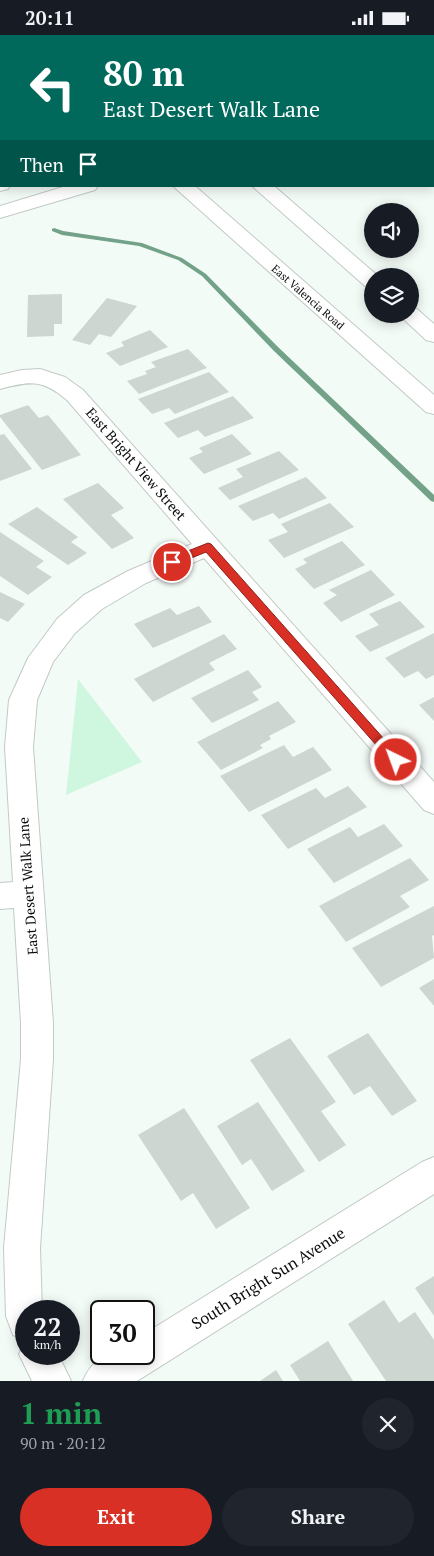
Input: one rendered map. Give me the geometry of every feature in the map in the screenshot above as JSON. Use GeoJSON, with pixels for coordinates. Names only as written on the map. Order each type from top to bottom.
{"type":"FeatureCollection","features":[{"type":"Feature","properties":{"kind":"street"},"geometry":{"type":"LineString","coordinates":[[0,213],[85,187]]}},
{"type":"Feature","properties":{"kind":"street","name":"East Valencia Road"},"geometry":{"type":"LineString","coordinates":[[184,187],[434,407]]}},
{"type":"Feature","properties":{"kind":"street"},"geometry":{"type":"LineString","coordinates":[[263,187],[364,275]]}},
{"type":"Feature","properties":{"kind":"street"},"geometry":{"type":"LineString","coordinates":[[419,322],[434,335]]}},
{"type":"Feature","properties":{"kind":"street","name":"East Bright View Street"},"geometry":{"type":"LineString","coordinates":[[0,382],[16,377],[35,375],[52,378],[63,383],[434,803]]}},
{"type":"Feature","properties":{"kind":"street","name":"East Desert Walk Lane"},"geometry":{"type":"LineString","coordinates":[[24,1300],[22,1248],[37,1059],[37,1023],[14,895],[19,747],[23,700],[42,658],[66,626],[93,602],[137,577],[208,547]]}},
{"type":"Feature","properties":{"kind":"street","name":"South Bright Sun Avenue"},"geometry":{"type":"LineString","coordinates":[[102,1381],[434,1174]]}},
{"type":"Feature","properties":{"kind":"street"},"geometry":{"type":"LineString","coordinates":[[44,1365],[52,1381]]}},
{"type":"Feature","properties":{"kind":"green space"},"geometry":{"type":"Polygon","coordinates":[[[78,679],[142,762],[66,795],[78,679]]]}},
{"type":"Feature","properties":{"kind":"building"},"geometry":{"type":"Polygon","coordinates":[[[62,294],[62,324],[54,324],[54,336],[27,337],[28,295],[62,294]]]}},
{"type":"Feature","properties":{"kind":"building"},"geometry":{"type":"Polygon","coordinates":[[[107,298],[137,306],[111,337],[99,334],[90,345],[72,340],[107,298]]]}},
{"type":"Feature","properties":{"kind":"building"},"geometry":{"type":"Polygon","coordinates":[[[150,330],[168,347],[120,366],[106,353],[124,346],[121,342],[150,330]]]}},
{"type":"Feature","properties":{"kind":"building"},"geometry":{"type":"Polygon","coordinates":[[[188,349],[207,368],[139,394],[127,381],[147,374],[145,371],[156,367],[151,362],[188,349]]]}},
{"type":"Feature","properties":{"kind":"building"},"geometry":{"type":"Polygon","coordinates":[[[209,372],[229,392],[175,414],[169,408],[152,414],[138,399],[209,372]]]}},
{"type":"Feature","properties":{"kind":"building"},"geometry":{"type":"Polygon","coordinates":[[[233,396],[254,418],[205,437],[198,430],[178,438],[164,423],[233,396]]]}},
{"type":"Feature","properties":{"kind":"building"},"geometry":{"type":"Polygon","coordinates":[[[28,405],[39,418],[48,415],[81,455],[42,470],[0,417],[0,415],[28,405]]]}},
{"type":"Feature","properties":{"kind":"building"},"geometry":{"type":"Polygon","coordinates":[[[4,434],[32,469],[0,481],[0,435],[4,434]]]}},
{"type":"Feature","properties":{"kind":"building"},"geometry":{"type":"Polygon","coordinates":[[[232,434],[252,454],[204,474],[189,458],[203,452],[199,448],[232,434]]]}},
{"type":"Feature","properties":{"kind":"building"},"geometry":{"type":"Polygon","coordinates":[[[279,451],[299,470],[230,500],[218,488],[243,477],[236,469],[279,451]]]}},
{"type":"Feature","properties":{"kind":"building"},"geometry":{"type":"Polygon","coordinates":[[[306,477],[327,498],[279,519],[273,513],[253,521],[238,506],[306,477]]]}},
{"type":"Feature","properties":{"kind":"building"},"geometry":{"type":"Polygon","coordinates":[[[98,483],[124,508],[111,515],[134,538],[112,549],[63,499],[98,483]]]}},
{"type":"Feature","properties":{"kind":"building"},"geometry":{"type":"Polygon","coordinates":[[[330,503],[354,527],[284,558],[268,540],[288,532],[281,524],[330,503]]]}},
{"type":"Feature","properties":{"kind":"building"},"geometry":{"type":"Polygon","coordinates":[[[37,507],[78,537],[71,542],[87,553],[68,565],[8,524],[37,507]]]}},
{"type":"Feature","properties":{"kind":"building"},"geometry":{"type":"Polygon","coordinates":[[[0,532],[44,561],[36,567],[52,577],[28,595],[0,576],[0,532]]]}},
{"type":"Feature","properties":{"kind":"building"},"geometry":{"type":"Polygon","coordinates":[[[342,541],[365,565],[314,589],[295,569],[307,563],[303,559],[342,541]]]}},
{"type":"Feature","properties":{"kind":"building"},"geometry":{"type":"Polygon","coordinates":[[[371,570],[395,595],[341,622],[323,603],[337,595],[329,590],[371,570]]]}},
{"type":"Feature","properties":{"kind":"building"},"geometry":{"type":"Polygon","coordinates":[[[0,592],[25,604],[8,622],[0,618],[0,592]]]}},
{"type":"Feature","properties":{"kind":"building"},"geometry":{"type":"Polygon","coordinates":[[[400,601],[425,627],[370,652],[355,636],[379,625],[369,614],[400,601]]]}},
{"type":"Feature","properties":{"kind":"building"},"geometry":{"type":"Polygon","coordinates":[[[199,606],[212,622],[153,648],[134,624],[170,608],[177,615],[199,606]]]}},
{"type":"Feature","properties":{"kind":"building"},"geometry":{"type":"Polygon","coordinates":[[[434,633],[434,675],[426,679],[418,671],[404,678],[385,658],[434,633]]]}},
{"type":"Feature","properties":{"kind":"building"},"geometry":{"type":"Polygon","coordinates":[[[224,634],[237,649],[209,663],[215,670],[153,702],[134,679],[224,634]]]}},
{"type":"Feature","properties":{"kind":"building"},"geometry":{"type":"Polygon","coordinates":[[[248,670],[262,687],[252,692],[259,700],[212,723],[191,698],[248,670]]]}},
{"type":"Feature","properties":{"kind":"building"},"geometry":{"type":"Polygon","coordinates":[[[434,697],[434,721],[419,705],[434,697]]]}},
{"type":"Feature","properties":{"kind":"building"},"geometry":{"type":"Polygon","coordinates":[[[278,701],[296,722],[269,736],[271,739],[260,745],[263,748],[221,770],[197,742],[278,701]]]}},
{"type":"Feature","properties":{"kind":"building"},"geometry":{"type":"Polygon","coordinates":[[[284,745],[293,757],[313,747],[332,770],[249,812],[220,776],[284,745]]]}},
{"type":"Feature","properties":{"kind":"building"},"geometry":{"type":"Polygon","coordinates":[[[348,786],[367,807],[288,849],[261,815],[316,788],[325,798],[348,786]]]}},
{"type":"Feature","properties":{"kind":"building"},"geometry":{"type":"Polygon","coordinates":[[[384,824],[403,846],[334,883],[307,849],[350,827],[358,837],[384,824]]]}},
{"type":"Feature","properties":{"kind":"building"},"geometry":{"type":"Polygon","coordinates":[[[410,858],[429,880],[400,896],[410,907],[346,942],[319,906],[410,858]]]}},
{"type":"Feature","properties":{"kind":"building"},"geometry":{"type":"Polygon","coordinates":[[[434,906],[434,935],[432,936],[434,958],[381,987],[352,948],[434,906]]]}},
{"type":"Feature","properties":{"kind":"building"},"geometry":{"type":"Polygon","coordinates":[[[434,979],[434,1006],[419,988],[434,979]]]}},
{"type":"Feature","properties":{"kind":"building"},"geometry":{"type":"Polygon","coordinates":[[[368,1033],[417,1101],[392,1116],[370,1086],[354,1095],[327,1056],[368,1033]]]}},
{"type":"Feature","properties":{"kind":"building"},"geometry":{"type":"Polygon","coordinates":[[[290,1038],[336,1102],[321,1111],[346,1145],[319,1162],[250,1060],[290,1038]]]}},
{"type":"Feature","properties":{"kind":"building"},"geometry":{"type":"Polygon","coordinates":[[[258,1102],[305,1171],[272,1191],[251,1159],[242,1165],[217,1126],[258,1102]]]}},
{"type":"Feature","properties":{"kind":"building"},"geometry":{"type":"Polygon","coordinates":[[[184,1108],[250,1208],[216,1229],[193,1193],[181,1201],[138,1135],[184,1108]]]}},
{"type":"Feature","properties":{"kind":"building"},"geometry":{"type":"Polygon","coordinates":[[[434,1276],[434,1316],[415,1288],[434,1276]]]}},
{"type":"Feature","properties":{"kind":"building"},"geometry":{"type":"Polygon","coordinates":[[[384,1300],[399,1323],[415,1312],[434,1340],[434,1381],[386,1381],[348,1324],[384,1300]]]}},
{"type":"Feature","properties":{"kind":"building"},"geometry":{"type":"Polygon","coordinates":[[[328,1341],[353,1381],[300,1381],[290,1365],[328,1341]]]}},
{"type":"Feature","properties":{"kind":"building"},"geometry":{"type":"Polygon","coordinates":[[[276,1370],[283,1381],[260,1381],[276,1370]]]}},
{"type":"Feature","properties":{"kind":"waterway"},"geometry":{"type":"LineString","coordinates":[[54,230],[62,233],[140,244],[180,259],[204,275],[276,349],[434,499]]}},
{"type":"Feature","properties":{"kind":"route"},"geometry":{"type":"LineString","coordinates":[[172,562],[208,547],[396,760]]}}]}
